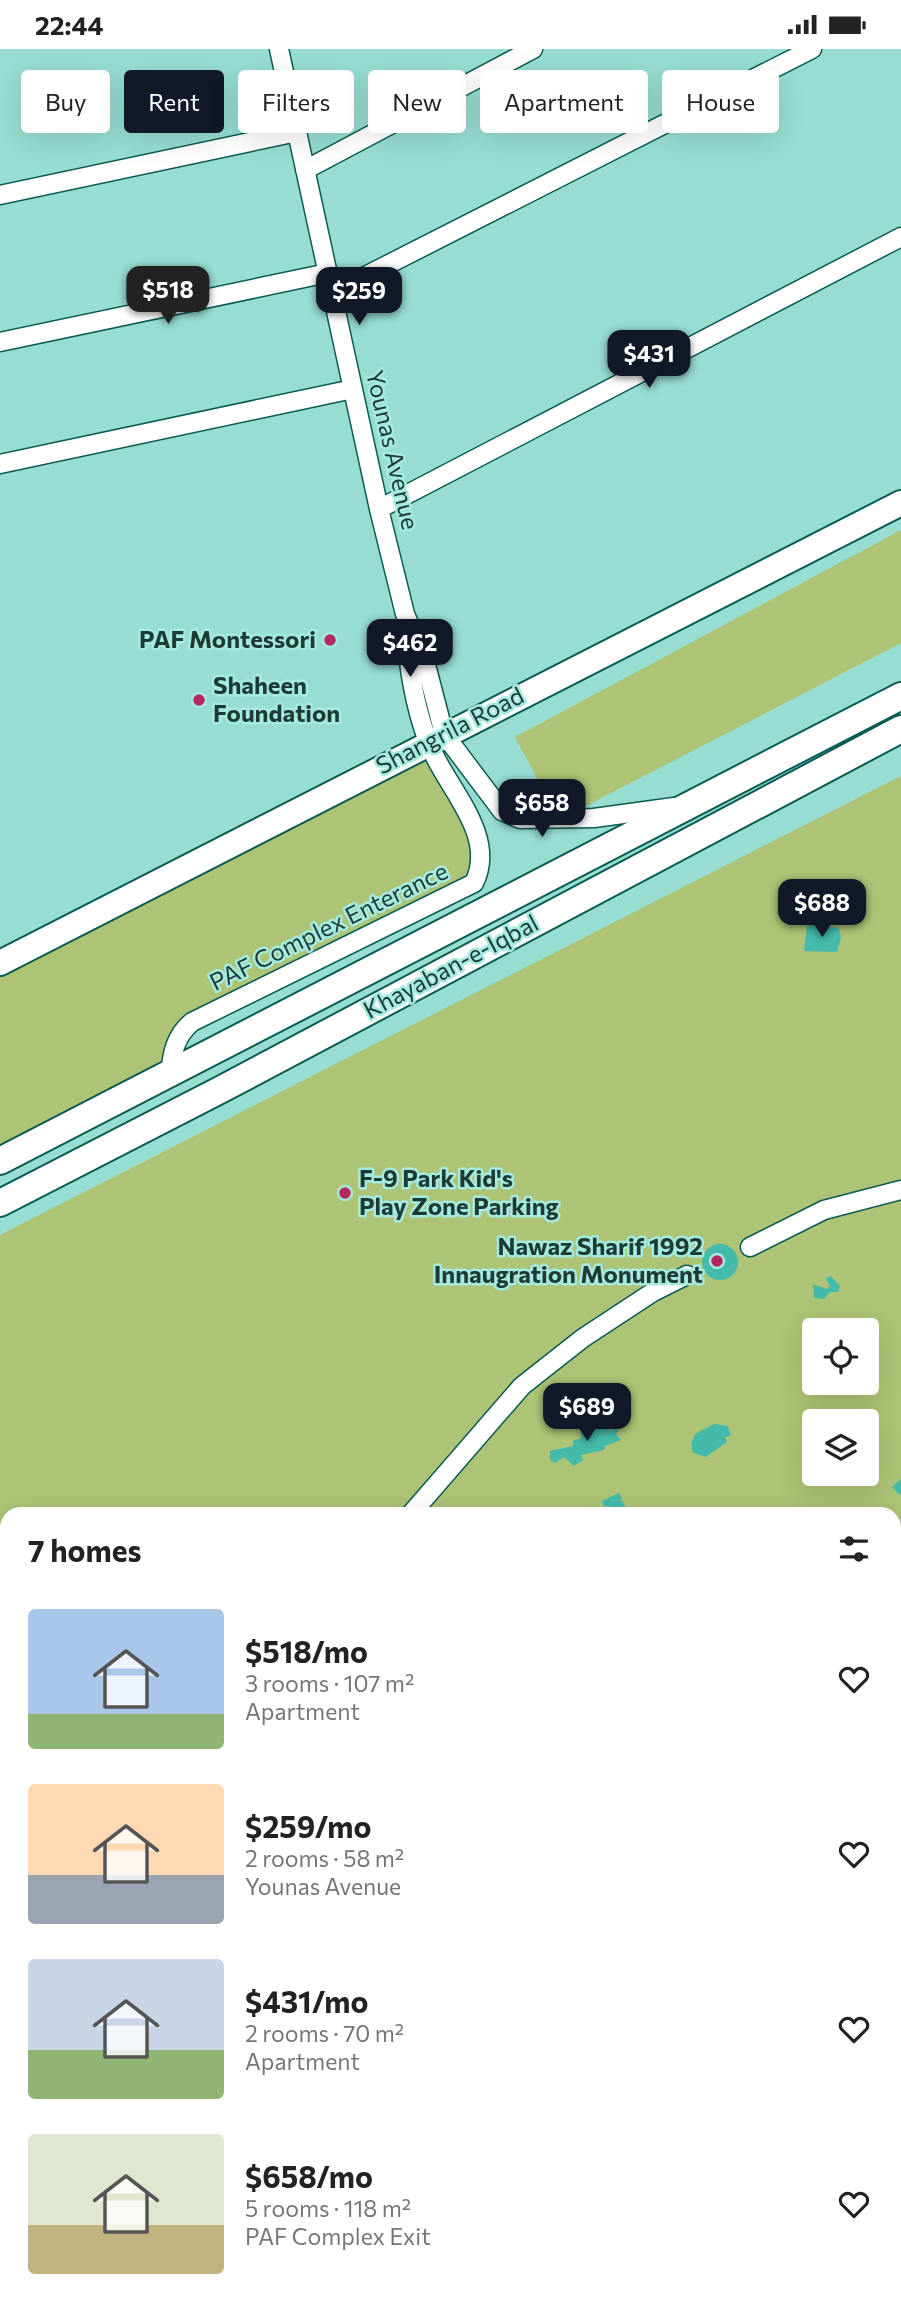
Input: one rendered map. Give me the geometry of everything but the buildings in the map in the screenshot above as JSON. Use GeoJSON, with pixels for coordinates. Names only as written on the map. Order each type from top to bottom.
{"type":"FeatureCollection","features":[{"type":"Feature","properties":{"kind":"main road","name":"Khayaban-e-Iqbal"},"geometry":{"type":"LineString","coordinates":[[0,1161],[695,805],[901,696]]}},
{"type":"Feature","properties":{"kind":"main road","name":"Khayaban-e-Iqbal"},"geometry":{"type":"LineString","coordinates":[[0,1203],[220,1090],[901,729]]}},
{"type":"Feature","properties":{"kind":"street","name":"Younas Avenue"},"geometry":{"type":"LineString","coordinates":[[279,49],[284,70]]}},
{"type":"Feature","properties":{"kind":"street"},"geometry":{"type":"LineString","coordinates":[[305,170],[533,49]]}},
{"type":"Feature","properties":{"kind":"street"},"geometry":{"type":"LineString","coordinates":[[332,293],[812,49]]}},
{"type":"Feature","properties":{"kind":"street"},"geometry":{"type":"LineString","coordinates":[[0,195],[292,133]]}},
{"type":"Feature","properties":{"kind":"street","name":"Younas Avenue"},"geometry":{"type":"LineString","coordinates":[[297,133],[379,509],[405,614]]}},
{"type":"Feature","properties":{"kind":"street"},"geometry":{"type":"LineString","coordinates":[[379,509],[901,237]]}},
{"type":"Feature","properties":{"kind":"street"},"geometry":{"type":"LineString","coordinates":[[0,342],[328,273]]}},
{"type":"Feature","properties":{"kind":"street"},"geometry":{"type":"LineString","coordinates":[[0,464],[353,389]]}},
{"type":"Feature","properties":{"kind":"street","name":"Shangrila Road"},"geometry":{"type":"LineString","coordinates":[[0,963],[436,738],[901,503]]}},
{"type":"Feature","properties":{"kind":"street","name":"PAF Complex Enterance"},"geometry":{"type":"LineString","coordinates":[[170,1074],[181,1031],[192,1023],[474,883],[481,868],[480,851],[465,807],[408,670],[405,614]]}},
{"type":"Feature","properties":{"kind":"street"},"geometry":{"type":"LineString","coordinates":[[436,738],[502,811],[520,819],[594,818],[695,805]]}},
{"type":"Feature","properties":{"kind":"street"},"geometry":{"type":"LineString","coordinates":[[750,1247],[824,1210],[901,1190]]}},
{"type":"Feature","properties":{"kind":"street"},"geometry":{"type":"LineString","coordinates":[[417,1507],[522,1386],[583,1338],[653,1292],[687,1275]]}},
{"type":"Feature","properties":{"kind":"green space"},"geometry":{"type":"Polygon","coordinates":[[[901,530],[901,643],[559,820],[515,737],[901,530]]]}},
{"type":"Feature","properties":{"kind":"green space"},"geometry":{"type":"Polygon","coordinates":[[[427,742],[480,851],[474,883],[192,1022],[170,1074],[0,1161],[0,963],[427,742]]]}},
{"type":"Feature","properties":{"kind":"green space"},"geometry":{"type":"Polygon","coordinates":[[[901,776],[901,1507],[0,1507],[0,1235],[901,776]]]}},
{"type":"Feature","properties":{"kind":"place","name":"PAF Montessori"},"geometry":{"type":"Point","coordinates":[330,640]}},
{"type":"Feature","properties":{"kind":"place","name":"Shaheen Foundation"},"geometry":{"type":"Point","coordinates":[199,700]}},
{"type":"Feature","properties":{"kind":"place","name":"F-9 Park Kid's Play Zone Parking"},"geometry":{"type":"Point","coordinates":[345,1193]}},
{"type":"Feature","properties":{"kind":"place","name":"Nawaz Sharif 1992 Innaugration Monument"},"geometry":{"type":"Point","coordinates":[717,1261]}}]}
